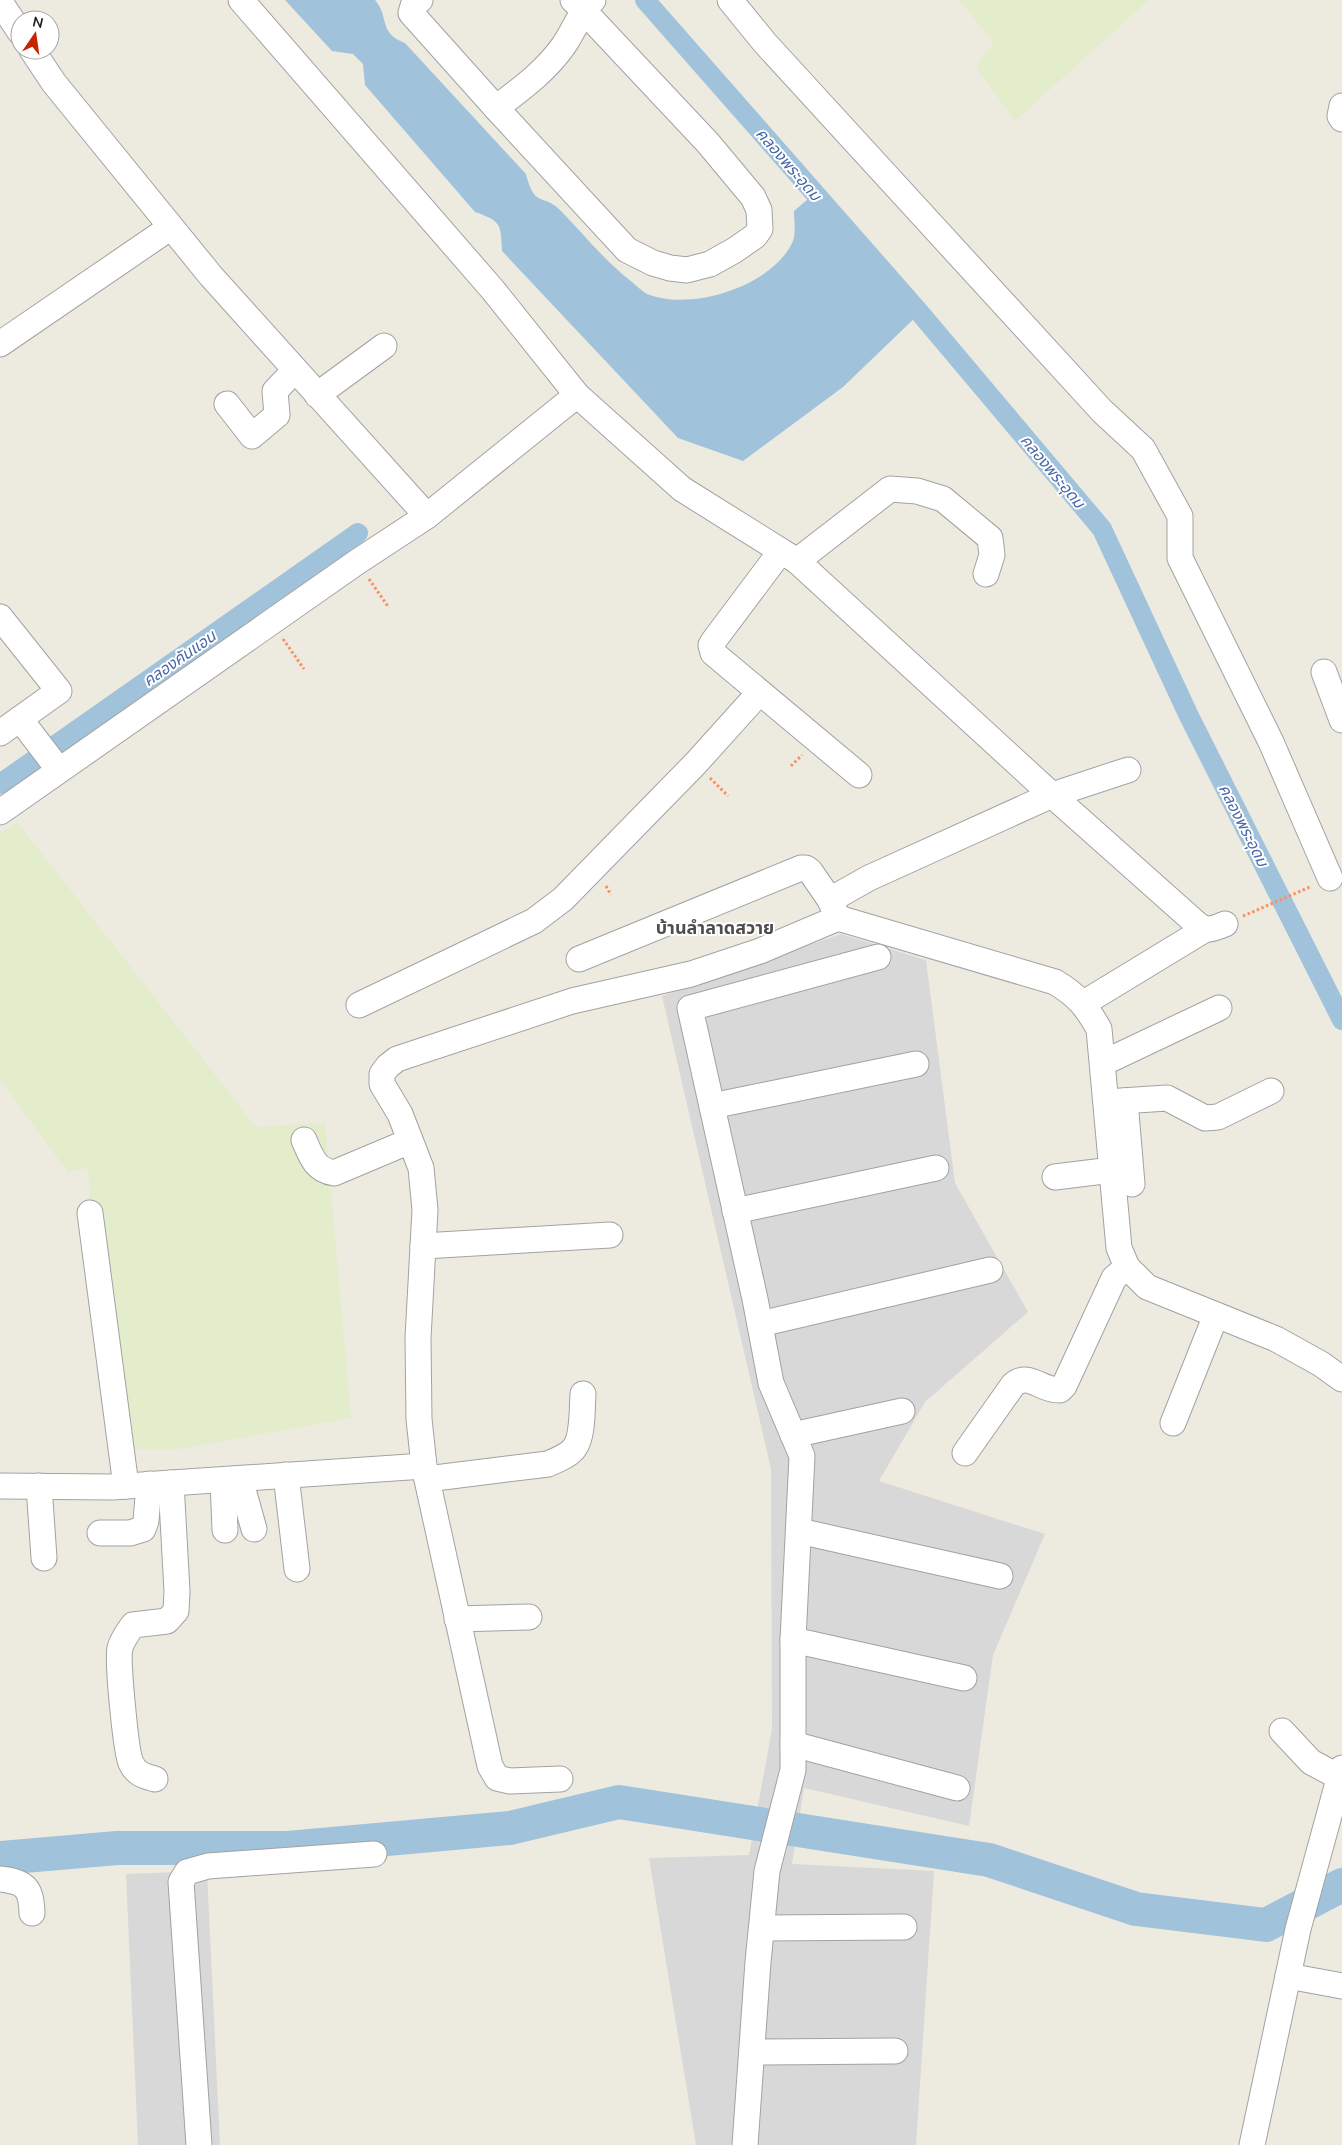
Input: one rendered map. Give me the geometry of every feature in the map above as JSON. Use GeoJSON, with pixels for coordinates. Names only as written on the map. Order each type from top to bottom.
{"type":"FeatureCollection","features":[{"type":"Feature","properties":{"kind":"street"},"geometry":{"type":"LineString","coordinates":[[241,0],[493,290],[577,395],[682,489],[789,556],[1052,795],[1214,927],[1084,1003]]}},
{"type":"Feature","properties":{"kind":"street"},"geometry":{"type":"LineString","coordinates":[[420,0],[413,6],[411,14],[496,108],[627,250],[653,263],[687,270],[710,264],[735,250],[755,236],[760,229],[759,210],[753,197],[585,3],[565,44],[544,70],[496,108]]}},
{"type":"Feature","properties":{"kind":"street"},"geometry":{"type":"LineString","coordinates":[[730,0],[765,43],[1102,412],[1144,449],[1180,516],[1180,558],[1270,742],[1332,878]]}},
{"type":"Feature","properties":{"kind":"street"},"geometry":{"type":"LineString","coordinates":[[2,8],[10,19]]}},
{"type":"Feature","properties":{"kind":"street"},"geometry":{"type":"LineString","coordinates":[[39,60],[54,83],[211,276],[428,516]]}},
{"type":"Feature","properties":{"kind":"street"},"geometry":{"type":"LineString","coordinates":[[1342,106],[1340,116],[1342,119]]}},
{"type":"Feature","properties":{"kind":"street"},"geometry":{"type":"LineString","coordinates":[[0,344],[171,227]]}},
{"type":"Feature","properties":{"kind":"street"},"geometry":{"type":"LineString","coordinates":[[317,395],[384,346]]}},
{"type":"Feature","properties":{"kind":"street"},"geometry":{"type":"LineString","coordinates":[[227,404],[252,436],[277,415],[275,391],[295,370]]}},
{"type":"Feature","properties":{"kind":"street"},"geometry":{"type":"LineString","coordinates":[[0,812],[357,562],[428,516],[577,395]]}},
{"type":"Feature","properties":{"kind":"street"},"geometry":{"type":"LineString","coordinates":[[859,775],[713,653],[711,645],[789,556],[890,489],[917,491],[943,499],[990,538],[992,555],[986,574]]}},
{"type":"Feature","properties":{"kind":"street"},"geometry":{"type":"LineString","coordinates":[[0,617],[59,691],[14,724],[59,770]]}},
{"type":"Feature","properties":{"kind":"street"},"geometry":{"type":"LineString","coordinates":[[1324,672],[1342,720]]}},
{"type":"Feature","properties":{"kind":"street"},"geometry":{"type":"LineString","coordinates":[[359,1005],[534,921],[563,899],[696,763],[760,693]]}},
{"type":"Feature","properties":{"kind":"street"},"geometry":{"type":"LineString","coordinates":[[560,1778],[510,1781],[497,1778],[490,1766],[426,1472],[419,1419],[418,1347],[426,1210],[421,1168],[400,1114],[382,1084],[382,1074],[397,1059],[572,1001],[691,974],[760,951],[834,909],[869,878],[1052,795],[1128,770]]}},
{"type":"Feature","properties":{"kind":"street"},"geometry":{"type":"LineString","coordinates":[[579,959],[800,868],[806,868],[810,871],[834,909],[1055,982],[1084,1003],[1099,1029],[1103,1063],[1116,1102],[1122,1177],[1119,1248],[1127,1267],[1147,1287],[1276,1338],[1321,1364],[1342,1379]]}},
{"type":"Feature","properties":{"kind":"street"},"geometry":{"type":"LineString","coordinates":[[745,2145],[767,1871],[793,1770],[794,1640],[802,1456],[771,1383],[760,1324],[690,1008],[878,957]]}},
{"type":"Feature","properties":{"kind":"street"},"geometry":{"type":"LineString","coordinates":[[1103,1063],[1219,1008]]}},
{"type":"Feature","properties":{"kind":"street"},"geometry":{"type":"LineString","coordinates":[[712,1106],[916,1064]]}},
{"type":"Feature","properties":{"kind":"street"},"geometry":{"type":"LineString","coordinates":[[1116,1102],[1167,1098],[1205,1118],[1218,1117],[1271,1091]]}},
{"type":"Feature","properties":{"kind":"street"},"geometry":{"type":"LineString","coordinates":[[304,1140],[315,1164],[325,1171],[334,1172],[410,1141]]}},
{"type":"Feature","properties":{"kind":"street"},"geometry":{"type":"LineString","coordinates":[[735,1210],[936,1168]]}},
{"type":"Feature","properties":{"kind":"street"},"geometry":{"type":"LineString","coordinates":[[1055,1177],[1122,1177]]}},
{"type":"Feature","properties":{"kind":"street"},"geometry":{"type":"LineString","coordinates":[[90,1213],[149,1485],[177,1591],[176,1611],[167,1621],[133,1625],[126,1634],[119,1649],[122,1701],[130,1762],[140,1775],[155,1779]]}},
{"type":"Feature","properties":{"kind":"street"},"geometry":{"type":"LineString","coordinates":[[423,1246],[610,1235]]}},
{"type":"Feature","properties":{"kind":"street"},"geometry":{"type":"LineString","coordinates":[[965,1452],[1013,1385],[1019,1380],[1026,1379],[1053,1391],[1060,1390],[1064,1386],[1114,1278],[1127,1267]]}},
{"type":"Feature","properties":{"kind":"street"},"geometry":{"type":"LineString","coordinates":[[760,1324],[990,1270]]}},
{"type":"Feature","properties":{"kind":"street"},"geometry":{"type":"LineString","coordinates":[[1173,1423],[1216,1315]]}},
{"type":"Feature","properties":{"kind":"street"},"geometry":{"type":"LineString","coordinates":[[0,1486],[149,1485],[286,1475],[426,1472],[548,1464],[563,1457],[576,1447],[580,1434],[583,1394]]}},
{"type":"Feature","properties":{"kind":"street"},"geometry":{"type":"LineString","coordinates":[[793,1435],[902,1411]]}},
{"type":"Feature","properties":{"kind":"street"},"geometry":{"type":"LineString","coordinates":[[286,1475],[298,1569]]}},
{"type":"Feature","properties":{"kind":"street"},"geometry":{"type":"LineString","coordinates":[[231,1479],[254,1529]]}},
{"type":"Feature","properties":{"kind":"street"},"geometry":{"type":"LineString","coordinates":[[225,1530],[231,1479]]}},
{"type":"Feature","properties":{"kind":"street"},"geometry":{"type":"LineString","coordinates":[[100,1533],[130,1533],[143,1529],[146,1521],[149,1485]]}},
{"type":"Feature","properties":{"kind":"street"},"geometry":{"type":"LineString","coordinates":[[39,1486],[44,1558]]}},
{"type":"Feature","properties":{"kind":"street"},"geometry":{"type":"LineString","coordinates":[[799,1531],[1000,1576]]}},
{"type":"Feature","properties":{"kind":"street"},"geometry":{"type":"LineString","coordinates":[[458,1619],[529,1617]]}},
{"type":"Feature","properties":{"kind":"street"},"geometry":{"type":"LineString","coordinates":[[794,1640],[964,1678]]}},
{"type":"Feature","properties":{"kind":"street"},"geometry":{"type":"LineString","coordinates":[[1252,2145],[1298,1928],[1341,1772],[1310,1762],[1282,1731]]}},
{"type":"Feature","properties":{"kind":"street"},"geometry":{"type":"LineString","coordinates":[[793,1744],[956,1788]]}},
{"type":"Feature","properties":{"kind":"street"},"geometry":{"type":"LineString","coordinates":[[199,2145],[181,1882],[186,1872],[208,1866],[374,1854]]}},
{"type":"Feature","properties":{"kind":"street"},"geometry":{"type":"LineString","coordinates":[[0,1879],[26,1887],[31,1896],[32,1914]]}},
{"type":"Feature","properties":{"kind":"street"},"geometry":{"type":"LineString","coordinates":[[762,1928],[904,1927]]}},
{"type":"Feature","properties":{"kind":"street"},"geometry":{"type":"LineString","coordinates":[[1288,1976],[1342,1986]]}},
{"type":"Feature","properties":{"kind":"street"},"geometry":{"type":"LineString","coordinates":[[752,2052],[895,2051]]}},
{"type":"Feature","properties":{"kind":"path"},"geometry":{"type":"LineString","coordinates":[[357,562],[389,608]]}},
{"type":"Feature","properties":{"kind":"path"},"geometry":{"type":"LineString","coordinates":[[271,622],[304,669]]}},
{"type":"Feature","properties":{"kind":"path"},"geometry":{"type":"LineString","coordinates":[[1214,927],[1332,878]]}},
{"type":"Feature","properties":{"kind":"shaded area"},"geometry":{"type":"Polygon","coordinates":[[[841,934],[926,960],[955,1183],[1028,1312],[925,1402],[879,1481],[1045,1534],[993,1655],[969,1826],[804,1788],[792,1864],[934,1871],[916,2145],[696,2145],[649,1858],[749,1855],[772,1729],[771,1469],[662,996],[841,934]]]}},
{"type":"Feature","properties":{"kind":"shaded area"},"geometry":{"type":"Polygon","coordinates":[[[207,1871],[220,2145],[138,2145],[126,1874],[207,1871]]]}},
{"type":"Feature","properties":{"kind":"green space"},"geometry":{"type":"Polygon","coordinates":[[[959,0],[1149,0],[1015,121],[976,67],[994,42],[959,0]]]}},
{"type":"Feature","properties":{"kind":"green space"},"geometry":{"type":"Polygon","coordinates":[[[17,822],[256,1127],[325,1123],[351,1418],[180,1449],[110,1449],[88,1168],[68,1172],[0,1080],[0,834],[17,822]]]}},
{"type":"Feature","properties":{"kind":"water"},"geometry":{"type":"Polygon","coordinates":[[[285,0],[375,0],[391,35],[405,43],[526,174],[529,185],[537,197],[556,206],[613,266],[647,294],[665,299],[686,300],[708,297],[750,282],[768,271],[783,257],[794,238],[794,211],[815,193],[920,313],[843,387],[743,461],[678,438],[502,251],[498,225],[490,218],[475,212],[365,85],[363,64],[353,54],[332,51],[285,0]]]}},
{"type":"Feature","properties":{"kind":"waterway","name":"คลองพระอุดม"},"geometry":{"type":"LineString","coordinates":[[645,0],[920,313],[1102,529],[1188,714],[1342,1020]]}},
{"type":"Feature","properties":{"kind":"waterway","name":"คลองคันแอน"},"geometry":{"type":"LineString","coordinates":[[0,784],[358,533]]}},
{"type":"Feature","properties":{"kind":"waterway"},"geometry":{"type":"LineString","coordinates":[[0,1858],[117,1848],[288,1848],[510,1828],[619,1802],[989,1860],[1136,1909],[1266,1925],[1342,1885]]}},
{"type":"Feature","properties":{"kind":"district","name":"บ้านลำลาดสวาย"},"geometry":{"type":"Point","coordinates":[715,928]}}]}
